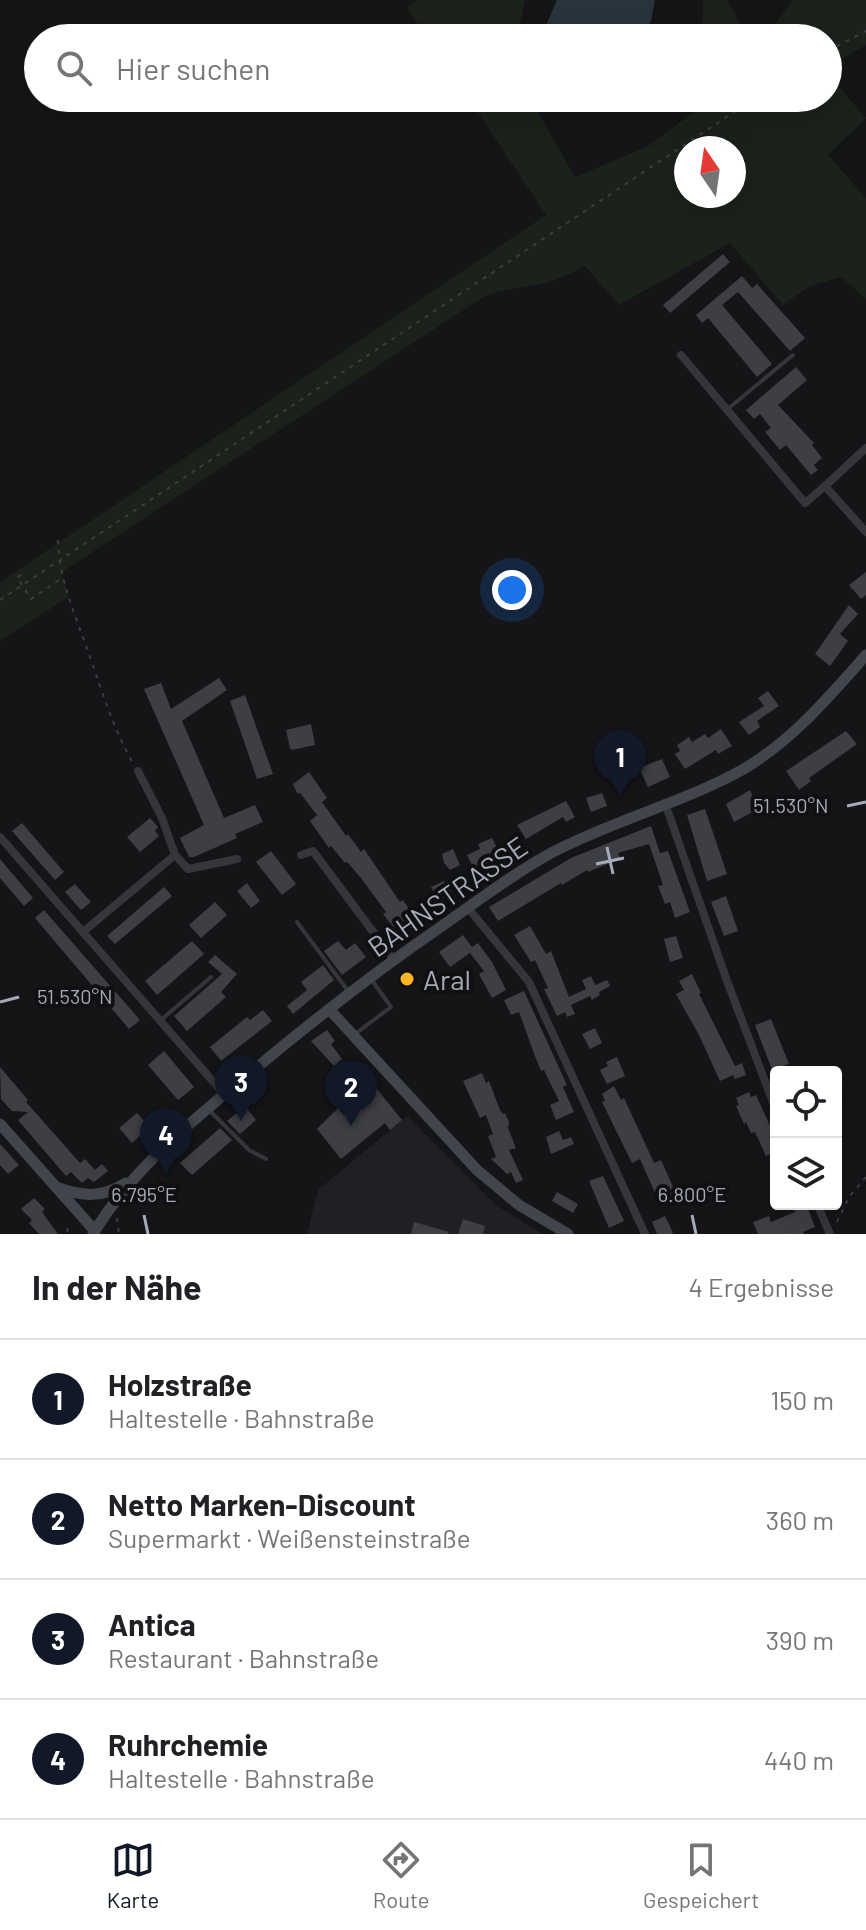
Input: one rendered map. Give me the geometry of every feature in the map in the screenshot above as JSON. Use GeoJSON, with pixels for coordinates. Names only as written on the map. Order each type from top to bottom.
{"type":"FeatureCollection","features":[{"type":"Feature","properties":{"kind":"main road","name":"BAHNSTRASSE"},"geometry":{"type":"LineString","coordinates":[[95,1233],[108,1210],[139,1173],[208,1108],[394,960],[552,853],[741,770],[772,750],[811,717],[866,655]]}},
{"type":"Feature","properties":{"kind":"main road"},"geometry":{"type":"LineString","coordinates":[[329,1009],[477,1170],[519,1205],[568,1234]]}},
{"type":"Feature","properties":{"kind":"main road"},"geometry":{"type":"LineString","coordinates":[[0,1124],[95,1233]]}},
{"type":"Feature","properties":{"kind":"main road"},"geometry":{"type":"LineString","coordinates":[[52,1185],[85,1196],[101,1195],[139,1173]]}},
{"type":"Feature","properties":{"kind":"street"},"geometry":{"type":"LineString","coordinates":[[681,355],[805,503],[866,448]]}},
{"type":"Feature","properties":{"kind":"street"},"geometry":{"type":"LineString","coordinates":[[825,486],[866,532]]}},
{"type":"Feature","properties":{"kind":"street"},"geometry":{"type":"LineString","coordinates":[[138,771],[162,818],[168,842],[188,869],[237,859]]}},
{"type":"Feature","properties":{"kind":"street"},"geometry":{"type":"LineString","coordinates":[[665,803],[770,1094]]}},
{"type":"Feature","properties":{"kind":"street"},"geometry":{"type":"LineString","coordinates":[[0,837],[224,1094]]}},
{"type":"Feature","properties":{"kind":"street"},"geometry":{"type":"LineString","coordinates":[[301,855],[313,851],[394,960]]}},
{"type":"Feature","properties":{"kind":"street"},"geometry":{"type":"LineString","coordinates":[[83,932],[175,855]]}},
{"type":"Feature","properties":{"kind":"street"},"geometry":{"type":"LineString","coordinates":[[468,908],[529,982],[645,1234]]}},
{"type":"Feature","properties":{"kind":"street"},"geometry":{"type":"LineString","coordinates":[[820,1210],[832,1231]]}},
{"type":"Feature","properties":{"kind":"lane"},"geometry":{"type":"LineString","coordinates":[[727,410],[793,355]]}},
{"type":"Feature","properties":{"kind":"lane"},"geometry":{"type":"LineString","coordinates":[[297,922],[350,993]]}},
{"type":"Feature","properties":{"kind":"lane"},"geometry":{"type":"LineString","coordinates":[[160,1021],[211,977]]}},
{"type":"Feature","properties":{"kind":"lane"},"geometry":{"type":"LineString","coordinates":[[353,1036],[391,1007],[370,978]]}},
{"type":"Feature","properties":{"kind":"lane"},"geometry":{"type":"LineString","coordinates":[[208,1108],[249,1150],[266,1159]]}},
{"type":"Feature","properties":{"kind":"path"},"geometry":{"type":"LineString","coordinates":[[842,44],[866,31]]}},
{"type":"Feature","properties":{"kind":"path"},"geometry":{"type":"LineString","coordinates":[[0,600],[734,112]]}},
{"type":"Feature","properties":{"kind":"path"},"geometry":{"type":"LineString","coordinates":[[58,540],[59,561],[71,603],[118,737],[138,771]]}},
{"type":"Feature","properties":{"kind":"path"},"geometry":{"type":"LineString","coordinates":[[21,575],[17,577],[31,599],[63,577]]}},
{"type":"Feature","properties":{"kind":"path"},"geometry":{"type":"LineString","coordinates":[[832,1231],[849,1197],[866,1177]]}},
{"type":"Feature","properties":{"kind":"path"},"geometry":{"type":"LineString","coordinates":[[118,1217],[119,1234]]}},
{"type":"Feature","properties":{"kind":"path"},"geometry":{"type":"LineString","coordinates":[[67,1228],[68,1234]]}},
{"type":"Feature","properties":{"kind":"shaded area"},"geometry":{"type":"Polygon","coordinates":[[[417,0],[525,0],[520,24],[418,24],[406,7],[417,0]]]}},
{"type":"Feature","properties":{"kind":"shaded area"},"geometry":{"type":"Polygon","coordinates":[[[557,0],[655,0],[649,24],[547,24],[557,0]]]}},
{"type":"Feature","properties":{"kind":"shaded area"},"geometry":{"type":"Polygon","coordinates":[[[703,0],[727,0],[741,24],[702,24],[703,0]]]}},
{"type":"Feature","properties":{"kind":"shaded area"},"geometry":{"type":"Polygon","coordinates":[[[792,0],[866,0],[866,45],[842,59],[842,24],[775,24],[792,0]]]}},
{"type":"Feature","properties":{"kind":"shaded area"},"geometry":{"type":"Polygon","coordinates":[[[842,90],[866,118],[828,155],[866,198],[866,299],[841,277],[810,286],[783,305],[730,243],[619,305],[584,265],[559,279],[485,296],[62,572],[69,597],[0,641],[0,582],[546,215],[477,112],[538,112],[575,177],[646,147],[694,112],[842,112],[842,90]]]}},
{"type":"Feature","properties":{"kind":"shaded area"},"geometry":{"type":"Polygon","coordinates":[[[407,1116],[497,1206],[543,1234],[307,1234],[318,1190],[407,1116]]]}},
{"type":"Feature","properties":{"kind":"building"},"geometry":{"type":"Polygon","coordinates":[[[723,254],[730,262],[670,313],[663,305],[723,254]]]}},
{"type":"Feature","properties":{"kind":"building"},"geometry":{"type":"Polygon","coordinates":[[[742,276],[752,288],[757,284],[805,338],[790,351],[738,292],[722,305],[772,364],[757,377],[708,318],[702,323],[696,315],[742,276]]]}},
{"type":"Feature","properties":{"kind":"building"},"geometry":{"type":"Polygon","coordinates":[[[796,367],[807,380],[778,405],[814,443],[812,445],[822,458],[814,465],[818,470],[811,475],[786,445],[780,450],[765,432],[771,428],[760,414],[754,419],[746,410],[796,367]]]}},
{"type":"Feature","properties":{"kind":"building"},"geometry":{"type":"Polygon","coordinates":[[[866,572],[866,595],[861,599],[849,585],[866,572]]]}},
{"type":"Feature","properties":{"kind":"building"},"geometry":{"type":"Polygon","coordinates":[[[849,605],[858,614],[840,634],[848,641],[830,666],[815,654],[849,605]]]}},
{"type":"Feature","properties":{"kind":"building"},"geometry":{"type":"Polygon","coordinates":[[[219,678],[227,690],[182,721],[224,818],[255,805],[263,822],[235,834],[237,838],[189,857],[180,838],[204,825],[144,689],[161,683],[171,709],[219,678]]]}},
{"type":"Feature","properties":{"kind":"building"},"geometry":{"type":"Polygon","coordinates":[[[768,691],[779,706],[757,721],[760,727],[749,735],[739,722],[764,706],[758,698],[768,691]]]}},
{"type":"Feature","properties":{"kind":"building"},"geometry":{"type":"Polygon","coordinates":[[[245,695],[273,774],[257,779],[230,701],[245,695]]]}},
{"type":"Feature","properties":{"kind":"building"},"geometry":{"type":"Polygon","coordinates":[[[311,724],[315,745],[292,750],[286,730],[311,724]]]}},
{"type":"Feature","properties":{"kind":"building"},"geometry":{"type":"Polygon","coordinates":[[[721,729],[732,746],[718,754],[716,750],[685,769],[675,754],[680,751],[677,745],[689,737],[692,742],[705,734],[708,738],[721,729]]]}},
{"type":"Feature","properties":{"kind":"building"},"geometry":{"type":"Polygon","coordinates":[[[846,731],[857,744],[809,778],[811,781],[799,790],[786,771],[846,731]]]}},
{"type":"Feature","properties":{"kind":"building"},"geometry":{"type":"Polygon","coordinates":[[[662,759],[670,777],[648,787],[639,768],[662,759]]]}},
{"type":"Feature","properties":{"kind":"building"},"geometry":{"type":"Polygon","coordinates":[[[309,772],[327,798],[322,802],[346,836],[348,834],[361,852],[364,849],[400,902],[403,900],[413,915],[394,928],[361,878],[331,846],[329,848],[310,821],[317,815],[293,784],[309,772]]]}},
{"type":"Feature","properties":{"kind":"building"},"geometry":{"type":"Polygon","coordinates":[[[750,790],[758,809],[734,822],[726,804],[750,790]]]}},
{"type":"Feature","properties":{"kind":"building"},"geometry":{"type":"Polygon","coordinates":[[[602,793],[607,806],[591,812],[586,798],[602,793]]]}},
{"type":"Feature","properties":{"kind":"building"},"geometry":{"type":"Polygon","coordinates":[[[566,801],[575,817],[566,822],[563,817],[526,839],[517,825],[566,801]]]}},
{"type":"Feature","properties":{"kind":"building"},"geometry":{"type":"Polygon","coordinates":[[[705,809],[727,874],[707,881],[687,815],[705,809]]]}},
{"type":"Feature","properties":{"kind":"building"},"geometry":{"type":"Polygon","coordinates":[[[150,818],[158,827],[155,831],[159,836],[140,852],[127,837],[150,818]]]}},
{"type":"Feature","properties":{"kind":"building"},"geometry":{"type":"Polygon","coordinates":[[[22,823],[64,872],[55,880],[12,831],[22,823]]]}},
{"type":"Feature","properties":{"kind":"building"},"geometry":{"type":"Polygon","coordinates":[[[651,826],[660,853],[668,851],[690,912],[675,918],[670,902],[665,904],[658,886],[663,885],[649,844],[618,853],[620,858],[617,860],[561,883],[498,921],[489,907],[571,858],[651,826]]]}},
{"type":"Feature","properties":{"kind":"building"},"geometry":{"type":"Polygon","coordinates":[[[492,838],[497,848],[514,839],[521,850],[490,868],[487,862],[474,869],[467,855],[480,849],[478,844],[492,838]]]}},
{"type":"Feature","properties":{"kind":"building"},"geometry":{"type":"Polygon","coordinates":[[[453,849],[460,865],[450,870],[442,854],[453,849]]]}},
{"type":"Feature","properties":{"kind":"building"},"geometry":{"type":"Polygon","coordinates":[[[271,851],[296,884],[282,895],[256,862],[271,851]]]}},
{"type":"Feature","properties":{"kind":"building"},"geometry":{"type":"Polygon","coordinates":[[[0,859],[33,898],[24,906],[0,878],[0,859]]]}},
{"type":"Feature","properties":{"kind":"building"},"geometry":{"type":"Polygon","coordinates":[[[444,881],[452,892],[440,901],[431,887],[444,881]]]}},
{"type":"Feature","properties":{"kind":"building"},"geometry":{"type":"Polygon","coordinates":[[[247,883],[260,901],[251,908],[237,891],[247,883]]]}},
{"type":"Feature","properties":{"kind":"building"},"geometry":{"type":"Polygon","coordinates":[[[75,884],[91,902],[81,910],[65,892],[75,884]]]}},
{"type":"Feature","properties":{"kind":"building"},"geometry":{"type":"Polygon","coordinates":[[[164,887],[172,896],[115,944],[107,936],[164,887]]]}},
{"type":"Feature","properties":{"kind":"building"},"geometry":{"type":"Polygon","coordinates":[[[726,896],[738,931],[724,936],[711,902],[726,896]]]}},
{"type":"Feature","properties":{"kind":"building"},"geometry":{"type":"Polygon","coordinates":[[[215,902],[227,915],[201,938],[189,925],[215,902]]]}},
{"type":"Feature","properties":{"kind":"building"},"geometry":{"type":"Polygon","coordinates":[[[44,910],[140,1020],[129,1029],[35,918],[44,910]]]}},
{"type":"Feature","properties":{"kind":"building"},"geometry":{"type":"Polygon","coordinates":[[[530,926],[546,954],[551,951],[569,997],[586,989],[582,980],[591,976],[595,985],[607,980],[610,986],[592,1000],[590,996],[571,1005],[575,1014],[567,1017],[565,1012],[557,1016],[535,960],[531,962],[514,935],[530,926]]]}},
{"type":"Feature","properties":{"kind":"building"},"geometry":{"type":"Polygon","coordinates":[[[463,935],[472,947],[478,943],[506,990],[492,998],[479,974],[484,971],[470,953],[450,967],[439,952],[463,935]]]}},
{"type":"Feature","properties":{"kind":"building"},"geometry":{"type":"Polygon","coordinates":[[[676,936],[683,958],[670,962],[664,939],[676,936]]]}},
{"type":"Feature","properties":{"kind":"building"},"geometry":{"type":"Polygon","coordinates":[[[192,941],[204,954],[157,995],[145,981],[192,941]]]}},
{"type":"Feature","properties":{"kind":"building"},"geometry":{"type":"Polygon","coordinates":[[[338,941],[346,950],[355,943],[366,957],[342,975],[324,951],[338,941]]]}},
{"type":"Feature","properties":{"kind":"building"},"geometry":{"type":"Polygon","coordinates":[[[215,955],[237,974],[221,992],[226,997],[187,1031],[174,1016],[222,974],[208,962],[215,955]]]}},
{"type":"Feature","properties":{"kind":"building"},"geometry":{"type":"Polygon","coordinates":[[[323,965],[334,980],[293,1014],[287,1006],[307,990],[301,982],[323,965]]]}},
{"type":"Feature","properties":{"kind":"building"},"geometry":{"type":"Polygon","coordinates":[[[692,974],[735,1066],[742,1063],[746,1075],[735,1079],[733,1075],[720,1081],[676,994],[684,990],[679,981],[692,974]]]}},
{"type":"Feature","properties":{"kind":"building"},"geometry":{"type":"Polygon","coordinates":[[[524,991],[567,1085],[563,1087],[574,1112],[556,1120],[550,1105],[559,1101],[544,1070],[541,1071],[519,1012],[511,1015],[504,1000],[524,991]]]}},
{"type":"Feature","properties":{"kind":"building"},"geometry":{"type":"Polygon","coordinates":[[[263,1010],[272,1021],[221,1061],[210,1047],[247,1017],[250,1020],[263,1010]]]}},
{"type":"Feature","properties":{"kind":"building"},"geometry":{"type":"Polygon","coordinates":[[[771,1019],[789,1064],[770,1066],[755,1025],[771,1019]]]}},
{"type":"Feature","properties":{"kind":"building"},"geometry":{"type":"Polygon","coordinates":[[[595,1028],[602,1043],[590,1049],[582,1034],[595,1028]]]}},
{"type":"Feature","properties":{"kind":"building"},"geometry":{"type":"Polygon","coordinates":[[[327,1030],[335,1041],[331,1044],[342,1059],[334,1066],[311,1041],[327,1030]]]}},
{"type":"Feature","properties":{"kind":"building"},"geometry":{"type":"Polygon","coordinates":[[[164,1051],[194,1087],[178,1100],[148,1065],[164,1051]]]}},
{"type":"Feature","properties":{"kind":"building"},"geometry":{"type":"Polygon","coordinates":[[[617,1057],[625,1076],[607,1084],[600,1070],[608,1066],[606,1062],[617,1057]]]}},
{"type":"Feature","properties":{"kind":"building"},"geometry":{"type":"Polygon","coordinates":[[[0,1067],[28,1100],[26,1102],[80,1163],[85,1159],[95,1170],[102,1164],[108,1171],[94,1182],[88,1178],[82,1183],[71,1172],[66,1176],[18,1120],[28,1112],[12,1111],[1,1099],[0,1067]]]}},
{"type":"Feature","properties":{"kind":"building"},"geometry":{"type":"Polygon","coordinates":[[[482,1073],[509,1122],[508,1128],[516,1148],[509,1150],[523,1180],[516,1183],[511,1172],[507,1174],[491,1159],[496,1157],[488,1136],[493,1134],[486,1115],[480,1118],[463,1081],[482,1073]]]}},
{"type":"Feature","properties":{"kind":"building"},"geometry":{"type":"Polygon","coordinates":[[[614,1086],[621,1100],[624,1098],[654,1163],[661,1160],[677,1196],[660,1204],[640,1159],[632,1163],[602,1102],[605,1101],[602,1094],[614,1086]]]}},
{"type":"Feature","properties":{"kind":"building"},"geometry":{"type":"Polygon","coordinates":[[[376,1088],[402,1120],[390,1130],[385,1123],[341,1159],[317,1129],[338,1108],[344,1115],[376,1088]]]}},
{"type":"Feature","properties":{"kind":"building"},"geometry":{"type":"Polygon","coordinates":[[[749,1092],[751,1097],[756,1095],[770,1126],[770,1154],[766,1156],[755,1132],[751,1133],[746,1122],[744,1124],[736,1098],[749,1092]]]}},
{"type":"Feature","properties":{"kind":"building"},"geometry":{"type":"Polygon","coordinates":[[[245,1106],[256,1120],[240,1134],[227,1121],[245,1106]]]}},
{"type":"Feature","properties":{"kind":"building"},"geometry":{"type":"Polygon","coordinates":[[[137,1113],[150,1127],[132,1143],[119,1128],[137,1113]]]}},
{"type":"Feature","properties":{"kind":"building"},"geometry":{"type":"Polygon","coordinates":[[[220,1128],[232,1140],[192,1175],[180,1163],[220,1128]]]}},
{"type":"Feature","properties":{"kind":"building"},"geometry":{"type":"Polygon","coordinates":[[[559,1131],[563,1140],[571,1137],[574,1144],[551,1154],[546,1137],[559,1131]]]}},
{"type":"Feature","properties":{"kind":"building"},"geometry":{"type":"Polygon","coordinates":[[[0,1144],[19,1165],[8,1174],[0,1165],[0,1144]]]}},
{"type":"Feature","properties":{"kind":"building"},"geometry":{"type":"Polygon","coordinates":[[[603,1176],[624,1221],[609,1228],[589,1181],[603,1176]]]}},
{"type":"Feature","properties":{"kind":"building"},"geometry":{"type":"Polygon","coordinates":[[[557,1192],[578,1204],[573,1213],[552,1201],[557,1192]]]}},
{"type":"Feature","properties":{"kind":"building"},"geometry":{"type":"Polygon","coordinates":[[[34,1198],[45,1209],[42,1212],[58,1234],[39,1234],[29,1223],[32,1220],[21,1209],[34,1198]]]}},
{"type":"Feature","properties":{"kind":"building"},"geometry":{"type":"Polygon","coordinates":[[[808,1210],[815,1227],[804,1234],[758,1234],[753,1222],[769,1216],[771,1222],[808,1210]]]}},
{"type":"Feature","properties":{"kind":"building"},"geometry":{"type":"Polygon","coordinates":[[[665,1216],[673,1234],[657,1234],[652,1222],[665,1216]]]}},
{"type":"Feature","properties":{"kind":"building"},"geometry":{"type":"Polygon","coordinates":[[[463,1219],[485,1226],[483,1234],[458,1234],[463,1219]]]}},
{"type":"Feature","properties":{"kind":"building"},"geometry":{"type":"Polygon","coordinates":[[[414,1222],[449,1232],[411,1234],[414,1222]]]}},
{"type":"Feature","properties":{"kind":"place","name":"Holzstraße"},"geometry":{"type":"Point","coordinates":[620,796]}},
{"type":"Feature","properties":{"kind":"place","name":"Aral"},"geometry":{"type":"Point","coordinates":[407,979]}},
{"type":"Feature","properties":{"kind":"place","name":"Antica"},"geometry":{"type":"Point","coordinates":[241,1121]}},
{"type":"Feature","properties":{"kind":"place","name":"Netto Marken-Discount"},"geometry":{"type":"Point","coordinates":[351,1126]}},
{"type":"Feature","properties":{"kind":"place","name":"Ruhrchemie"},"geometry":{"type":"Point","coordinates":[166,1174]}}]}
